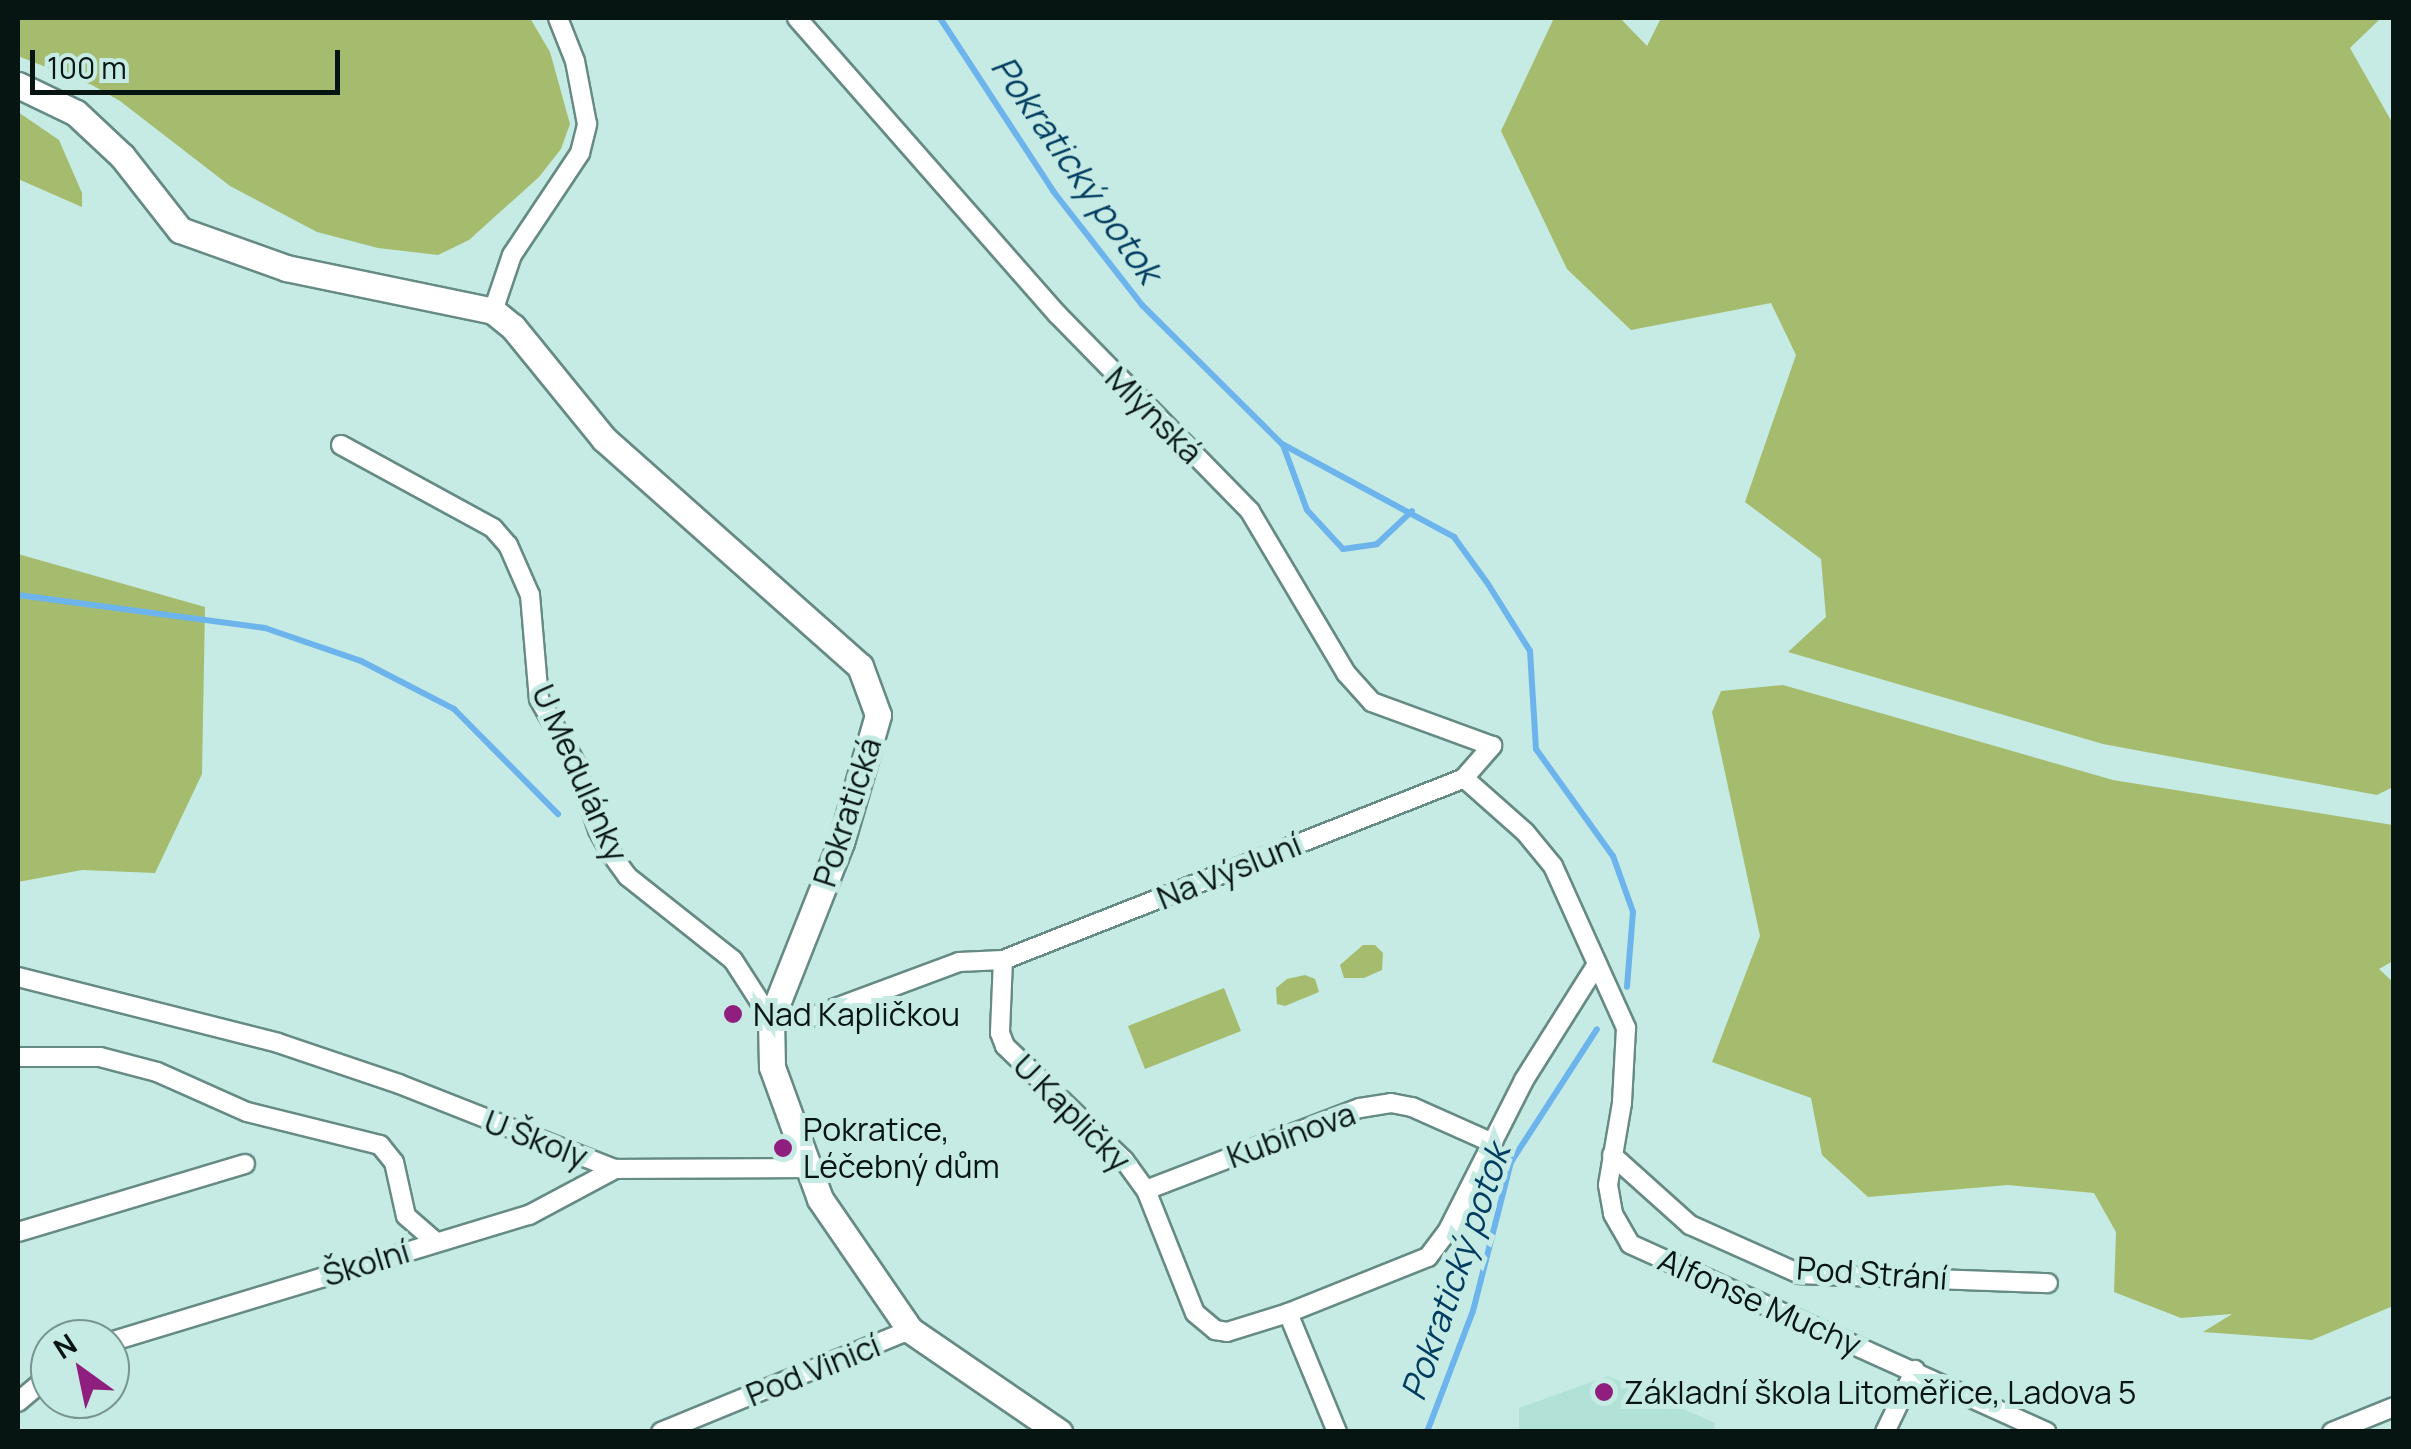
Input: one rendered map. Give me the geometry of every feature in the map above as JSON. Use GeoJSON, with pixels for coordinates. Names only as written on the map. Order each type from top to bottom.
{"type":"FeatureCollection","features":[{"type":"Feature","properties":{"kind":"street"},"geometry":{"type":"LineString","coordinates":[[18,85],[76,113],[122,156],[180,230],[286,268],[493,311],[512,255],[580,153],[587,124],[575,61],[558,18]]}},
{"type":"Feature","properties":{"kind":"street","name":"Mlýnská"},"geometry":{"type":"LineString","coordinates":[[797,18],[1057,314],[1250,511],[1346,674],[1372,702],[1492,746],[1464,778]]}},
{"type":"Feature","properties":{"kind":"street","name":"Pokratická"},"geometry":{"type":"LineString","coordinates":[[493,311],[514,327],[604,440],[860,666],[878,716],[840,842],[771,1018],[772,1067],[806,1168],[830,1217],[910,1330],[1060,1432]]}},
{"type":"Feature","properties":{"kind":"street","name":"U Medulánky"},"geometry":{"type":"LineString","coordinates":[[340,446],[493,528],[508,545],[530,596],[540,700],[577,766],[598,830],[627,876],[733,960],[771,1018]]}},
{"type":"Feature","properties":{"kind":"street"},"geometry":{"type":"LineString","coordinates":[[1337,1432],[1288,1314],[1428,1257],[1447,1232],[1524,1080],[1597,964],[1543,851],[1464,778]]}},
{"type":"Feature","properties":{"kind":"street","name":"Na Výsluní"},"geometry":{"type":"LineString","coordinates":[[771,1018],[806,1020],[959,962],[1003,960],[1464,778]]}},
{"type":"Feature","properties":{"kind":"street","name":"U Kapličky"},"geometry":{"type":"LineString","coordinates":[[1003,960],[1000,1033],[1016,1060],[1124,1160],[1146,1190],[1202,1322],[1227,1332],[1288,1314]]}},
{"type":"Feature","properties":{"kind":"street","name":"Alfonse Muchy"},"geometry":{"type":"LineString","coordinates":[[1597,964],[1626,1028],[1622,1103],[1608,1185],[1613,1214],[1630,1244],[2047,1432]]}},
{"type":"Feature","properties":{"kind":"street","name":"U Školy"},"geometry":{"type":"LineString","coordinates":[[18,977],[278,1043],[398,1084],[615,1169],[806,1168]]}},
{"type":"Feature","properties":{"kind":"street"},"geometry":{"type":"LineString","coordinates":[[18,1056],[100,1058],[177,1079],[248,1112],[380,1144],[394,1162],[406,1216],[436,1242]]}},
{"type":"Feature","properties":{"kind":"street","name":"Kubínova"},"geometry":{"type":"LineString","coordinates":[[1146,1190],[1360,1108],[1391,1103],[1412,1107],[1493,1143]]}},
{"type":"Feature","properties":{"kind":"street","name":"Pod Strání"},"geometry":{"type":"LineString","coordinates":[[1612,1155],[1690,1225],[1800,1274],[2048,1282]]}},
{"type":"Feature","properties":{"kind":"street"},"geometry":{"type":"LineString","coordinates":[[18,1232],[245,1164]]}},
{"type":"Feature","properties":{"kind":"street","name":"Školní"},"geometry":{"type":"LineString","coordinates":[[130,1336],[528,1215],[615,1169]]}},
{"type":"Feature","properties":{"kind":"street","name":"Pod Vinicí"},"geometry":{"type":"LineString","coordinates":[[661,1432],[910,1330]]}},
{"type":"Feature","properties":{"kind":"street"},"geometry":{"type":"LineString","coordinates":[[1885,1432],[1915,1370]]}},
{"type":"Feature","properties":{"kind":"street"},"geometry":{"type":"LineString","coordinates":[[2332,1432],[2394,1407]]}},
{"type":"Feature","properties":{"kind":"shaded area","name":"Základní škola Litoměřice, Ladova 5"},"geometry":{"type":"Polygon","coordinates":[[[1608,1376],[1715,1423],[1714,1431],[1519,1431],[1519,1408],[1608,1376]]]}},
{"type":"Feature","properties":{"kind":"green space"},"geometry":{"type":"Polygon","coordinates":[[[18,18],[530,18],[550,52],[570,124],[561,149],[539,177],[469,240],[438,255],[378,248],[317,232],[230,186],[120,101],[92,85],[18,56],[18,18]]]}},
{"type":"Feature","properties":{"kind":"green space"},"geometry":{"type":"Polygon","coordinates":[[[1554,18],[1620,18],[1647,46],[1661,18],[2381,18],[2350,48],[2393,124],[2393,787],[2377,795],[2103,744],[1788,652],[1826,617],[1821,559],[1745,502],[1796,355],[1771,303],[1631,330],[1567,269],[1501,131],[1554,18]]]}},
{"type":"Feature","properties":{"kind":"green space"},"geometry":{"type":"Polygon","coordinates":[[[18,112],[59,140],[82,193],[82,207],[18,179],[18,112]]]}},
{"type":"Feature","properties":{"kind":"green space"},"geometry":{"type":"Polygon","coordinates":[[[18,554],[205,607],[202,774],[155,873],[82,870],[18,882],[18,554]]]}},
{"type":"Feature","properties":{"kind":"green space"},"geometry":{"type":"Polygon","coordinates":[[[1783,685],[2113,780],[2393,825],[2393,961],[2379,969],[2394,983],[2393,1306],[2312,1340],[2203,1332],[2232,1314],[2181,1318],[2114,1292],[2116,1232],[2094,1193],[2008,1185],[1868,1197],[1822,1155],[1811,1098],[1712,1062],[1760,936],[1712,712],[1721,691],[1783,685]]]}},
{"type":"Feature","properties":{"kind":"green space"},"geometry":{"type":"Polygon","coordinates":[[[1363,945],[1375,945],[1383,953],[1382,970],[1364,978],[1344,978],[1340,965],[1363,945]]]}},
{"type":"Feature","properties":{"kind":"green space"},"geometry":{"type":"Polygon","coordinates":[[[1305,975],[1315,979],[1319,992],[1285,1006],[1277,1004],[1276,988],[1287,979],[1305,975]]]}},
{"type":"Feature","properties":{"kind":"green space"},"geometry":{"type":"Polygon","coordinates":[[[1224,988],[1241,1031],[1145,1069],[1128,1026],[1224,988]]]}},
{"type":"Feature","properties":{"kind":"waterway","name":"Pokratický potok"},"geometry":{"type":"LineString","coordinates":[[940,18],[1053,191],[1142,305],[1282,444],[1454,537],[1488,584],[1530,651],[1536,749],[1613,856],[1633,912],[1627,987]]}},
{"type":"Feature","properties":{"kind":"waterway"},"geometry":{"type":"LineString","coordinates":[[1283,445],[1307,510],[1343,549],[1377,544],[1412,511]]}},
{"type":"Feature","properties":{"kind":"waterway"},"geometry":{"type":"LineString","coordinates":[[18,595],[265,628],[361,661],[454,709],[558,814]]}},
{"type":"Feature","properties":{"kind":"waterway","name":"Pokratický potok"},"geometry":{"type":"LineString","coordinates":[[1427,1432],[1473,1311],[1511,1162],[1597,1029]]}},
{"type":"Feature","properties":{"kind":"place","name":"Nad Kapličkou"},"geometry":{"type":"Point","coordinates":[733,1014]}},
{"type":"Feature","properties":{"kind":"place","name":"Pokratice, Léčebný dům"},"geometry":{"type":"Point","coordinates":[783,1148]}},
{"type":"Feature","properties":{"kind":"place","name":"Základní škola Litoměřice, Ladova 5"},"geometry":{"type":"Point","coordinates":[1604,1392]}}]}
